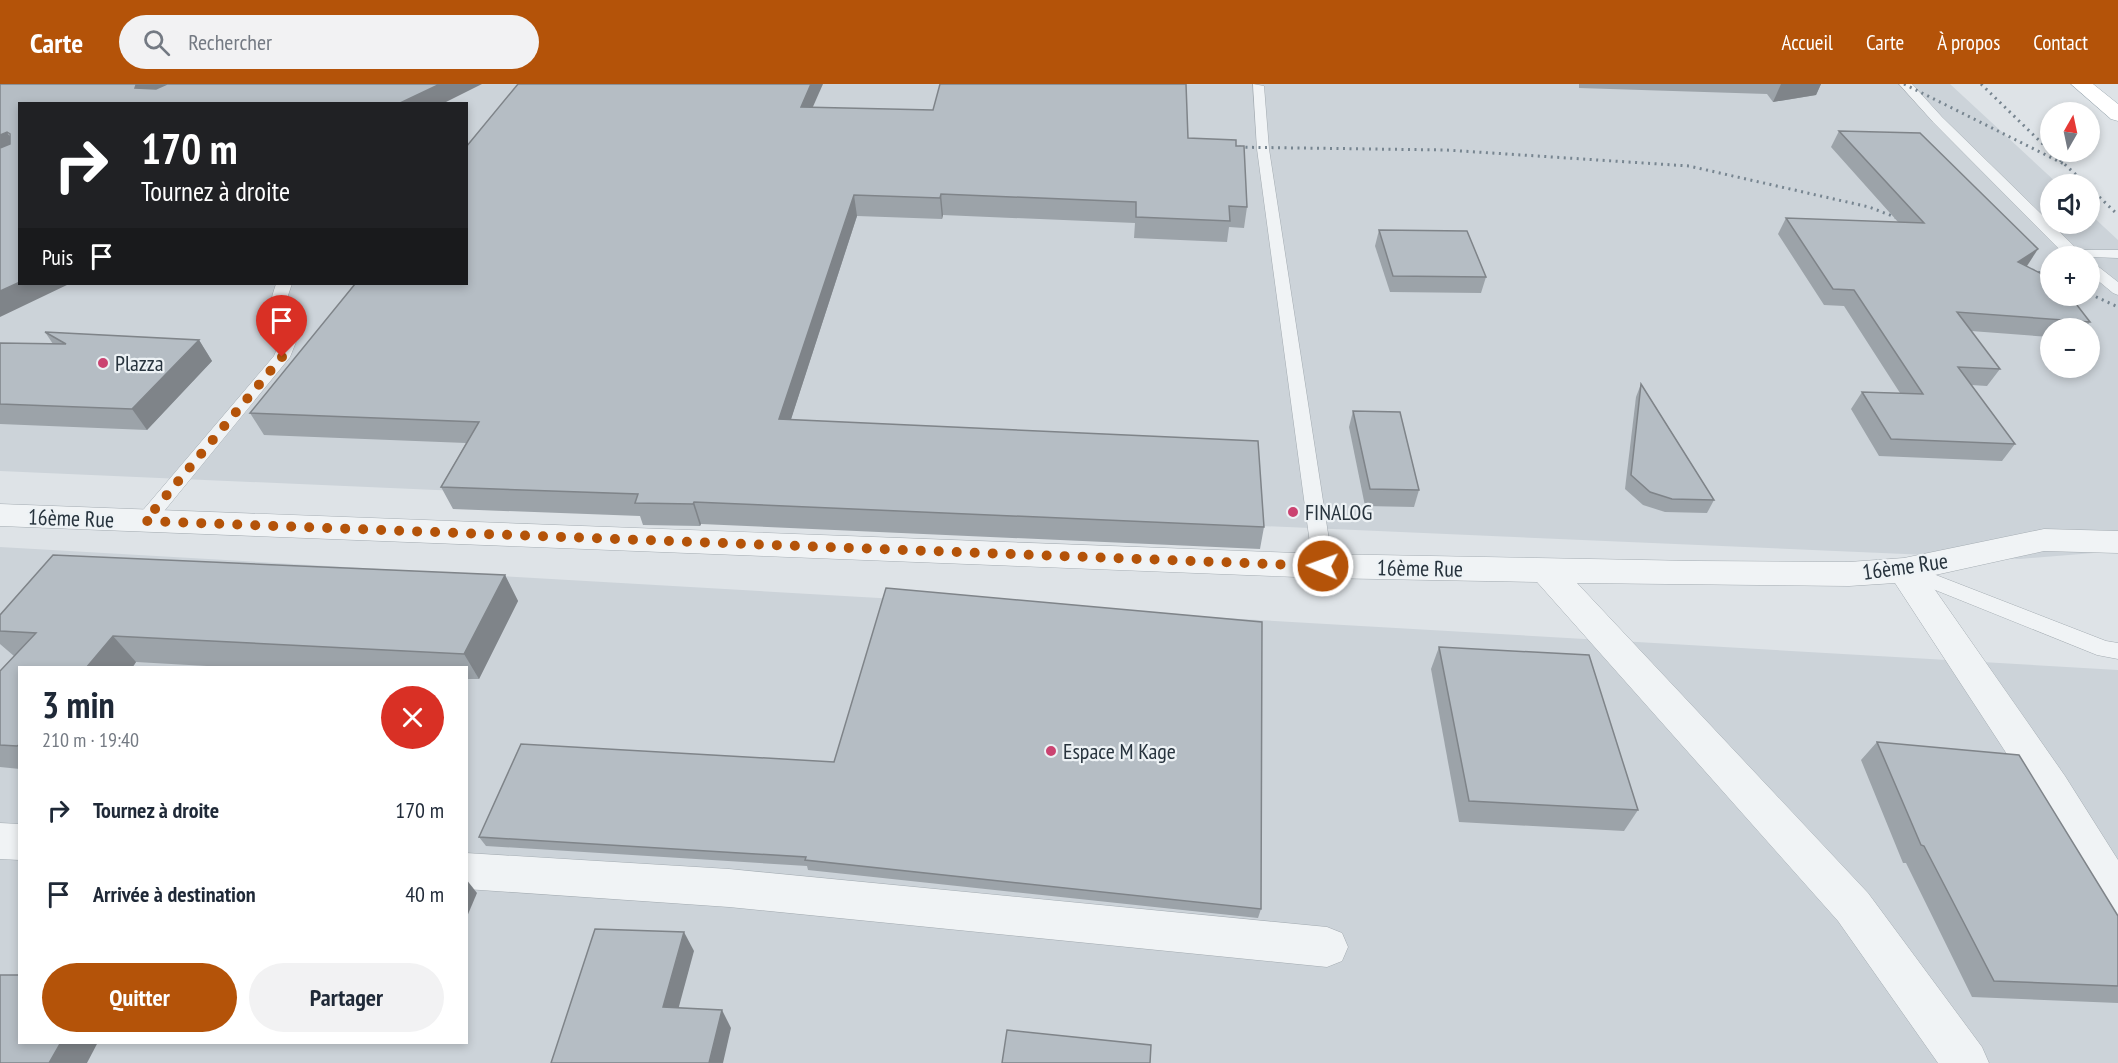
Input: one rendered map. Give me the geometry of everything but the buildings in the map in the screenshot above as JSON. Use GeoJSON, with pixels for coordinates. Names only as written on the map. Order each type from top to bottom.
{"type":"FeatureCollection","features":[{"type":"Feature","properties":{"kind":"main road"},"geometry":{"type":"LineString","coordinates":[[2081,84],[2118,115]]}},
{"type":"Feature","properties":{"kind":"street","name":"16ème Rue"},"geometry":{"type":"LineString","coordinates":[[0,515],[1323,566],[1849,574],[1904,570],[2044,540],[2118,542]]}},
{"type":"Feature","properties":{"kind":"street"},"geometry":{"type":"LineString","coordinates":[[1545,570],[1853,907],[1966,1063]]}},
{"type":"Feature","properties":{"kind":"street"},"geometry":{"type":"LineString","coordinates":[[1904,570],[2051,788],[2118,897]]}},
{"type":"Feature","properties":{"kind":"street"},"geometry":{"type":"LineString","coordinates":[[0,841],[18,842]]}},
{"type":"Feature","properties":{"kind":"street"},"geometry":{"type":"LineString","coordinates":[[468,871],[729,888],[1327,947]]}},
{"type":"Feature","properties":{"kind":"lane"},"geometry":{"type":"LineString","coordinates":[[1905,84],[1938,120],[2065,246]]}},
{"type":"Feature","properties":{"kind":"lane"},"geometry":{"type":"LineString","coordinates":[[1258,86],[1263,149],[1323,566]]}},
{"type":"Feature","properties":{"kind":"lane"},"geometry":{"type":"LineString","coordinates":[[2100,254],[2118,254]]}},
{"type":"Feature","properties":{"kind":"lane"},"geometry":{"type":"LineString","coordinates":[[2100,275],[2118,290]]}},
{"type":"Feature","properties":{"kind":"lane"},"geometry":{"type":"LineString","coordinates":[[145,521],[282,357],[288,342],[279,328],[274,308],[284,285]]}},
{"type":"Feature","properties":{"kind":"lane"},"geometry":{"type":"LineString","coordinates":[[1904,570],[2104,649],[2118,651]]}},
{"type":"Feature","properties":{"kind":"shaded area"},"geometry":{"type":"Polygon","coordinates":[[[0,84],[1950,84],[2047,174],[2040,174],[2040,234],[2100,234],[2100,223],[2118,240],[2118,551],[2020,559],[0,471],[0,84]]]}},
{"type":"Feature","properties":{"kind":"shaded area"},"geometry":{"type":"Polygon","coordinates":[[[0,547],[2118,670],[2118,1063],[0,1063],[0,547]]]}},
{"type":"Feature","properties":{"kind":"railway"},"geometry":{"type":"LineString","coordinates":[[1904,84],[2064,164]]}},
{"type":"Feature","properties":{"kind":"railway"},"geometry":{"type":"LineString","coordinates":[[1981,84],[2040,141]]}},
{"type":"Feature","properties":{"kind":"railway"},"geometry":{"type":"LineString","coordinates":[[1226,147],[1446,150],[1689,166],[1869,207],[1908,222]]}},
{"type":"Feature","properties":{"kind":"railway"},"geometry":{"type":"LineString","coordinates":[[2062,162],[2075,174]]}},
{"type":"Feature","properties":{"kind":"railway"},"geometry":{"type":"LineString","coordinates":[[2100,198],[2118,215]]}},
{"type":"Feature","properties":{"kind":"railway"},"geometry":{"type":"LineString","coordinates":[[2020,265],[2040,273]]}},
{"type":"Feature","properties":{"kind":"railway"},"geometry":{"type":"LineString","coordinates":[[2100,299],[2118,307]]}},
{"type":"Feature","properties":{"kind":"place","name":"Plazza"},"geometry":{"type":"Point","coordinates":[103,363]}},
{"type":"Feature","properties":{"kind":"place","name":"FINALOG"},"geometry":{"type":"Point","coordinates":[1293,512]}},
{"type":"Feature","properties":{"kind":"place","name":"Espace M Kage"},"geometry":{"type":"Point","coordinates":[1051,751]}},
{"type":"Feature","properties":{"kind":"route"},"geometry":{"type":"LineString","coordinates":[[282,357],[145,521],[1323,566]]}}]}
